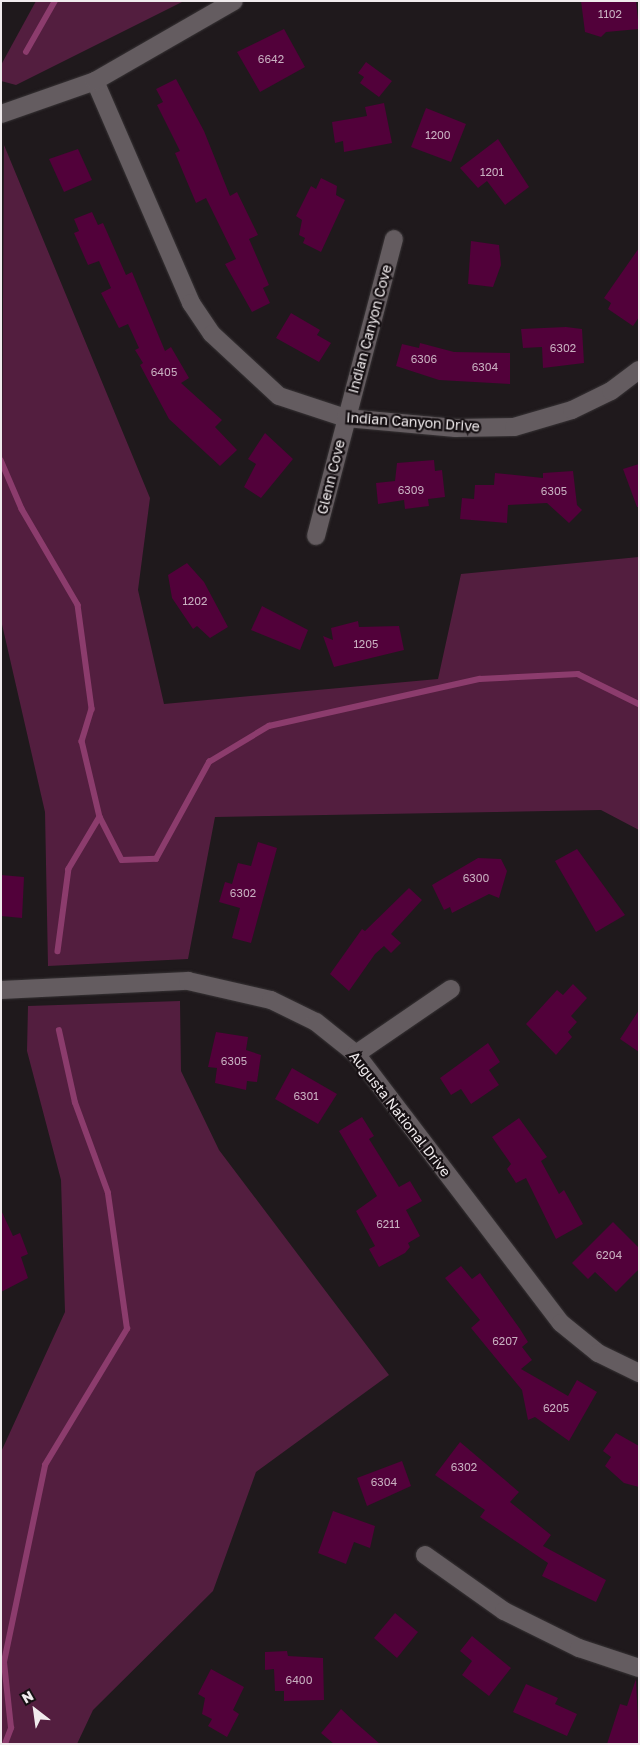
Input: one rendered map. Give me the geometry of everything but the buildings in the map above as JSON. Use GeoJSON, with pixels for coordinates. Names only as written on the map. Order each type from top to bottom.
{"type":"FeatureCollection","features":[{"type":"Feature","properties":{"kind":"street"},"geometry":{"type":"LineString","coordinates":[[1,114],[94,80],[234,1]]}},
{"type":"Feature","properties":{"kind":"street","name":"Indian Canyon Drive"},"geometry":{"type":"LineString","coordinates":[[94,80],[191,303],[212,334],[279,396],[346,418],[456,428],[514,427],[572,410],[611,392],[639,370]]}},
{"type":"Feature","properties":{"kind":"street","name":"Indian Canyon Cove"},"geometry":{"type":"LineString","coordinates":[[346,418],[394,239]]}},
{"type":"Feature","properties":{"kind":"street","name":"Glenn Cove"},"geometry":{"type":"LineString","coordinates":[[316,536],[346,418]]}},
{"type":"Feature","properties":{"kind":"street","name":"Augusta National Drive"},"geometry":{"type":"LineString","coordinates":[[1,990],[188,981],[226,987],[271,1000],[316,1022],[356,1054],[561,1323],[598,1353],[639,1373]]}},
{"type":"Feature","properties":{"kind":"street"},"geometry":{"type":"LineString","coordinates":[[356,1054],[451,989]]}},
{"type":"Feature","properties":{"kind":"street"},"geometry":{"type":"LineString","coordinates":[[425,1555],[504,1611],[580,1648],[639,1668]]}},
{"type":"Feature","properties":{"kind":"shaded area"},"geometry":{"type":"Polygon","coordinates":[[[36,1],[184,1],[16,85],[1,81],[1,65],[36,1]]]}},
{"type":"Feature","properties":{"kind":"shaded area"},"geometry":{"type":"Polygon","coordinates":[[[4,145],[150,498],[138,590],[164,704],[438,679],[461,574],[639,557],[639,830],[601,810],[215,817],[188,959],[48,966],[45,812],[1,620],[4,145]]]}},
{"type":"Feature","properties":{"kind":"shaded area"},"geometry":{"type":"Polygon","coordinates":[[[180,1001],[181,1071],[219,1150],[389,1375],[256,1472],[213,1591],[93,1710],[77,1744],[1,1744],[1,1452],[65,1312],[61,1180],[27,1051],[28,1006],[180,1001]]]}},
{"type":"Feature","properties":{"kind":"waterway"},"geometry":{"type":"LineString","coordinates":[[26,52],[55,1]]}},
{"type":"Feature","properties":{"kind":"waterway"},"geometry":{"type":"LineString","coordinates":[[1,460],[22,509],[78,605],[92,709],[82,741],[100,817],[69,869],[58,951]]}},
{"type":"Feature","properties":{"kind":"waterway"},"geometry":{"type":"LineString","coordinates":[[100,817],[122,860],[156,859],[209,762],[269,726],[480,679],[578,674],[639,704]]}},
{"type":"Feature","properties":{"kind":"waterway"},"geometry":{"type":"LineString","coordinates":[[5,1744],[11,1728],[4,1662],[45,1465],[127,1329],[108,1193],[75,1103],[59,1031]]}}]}
